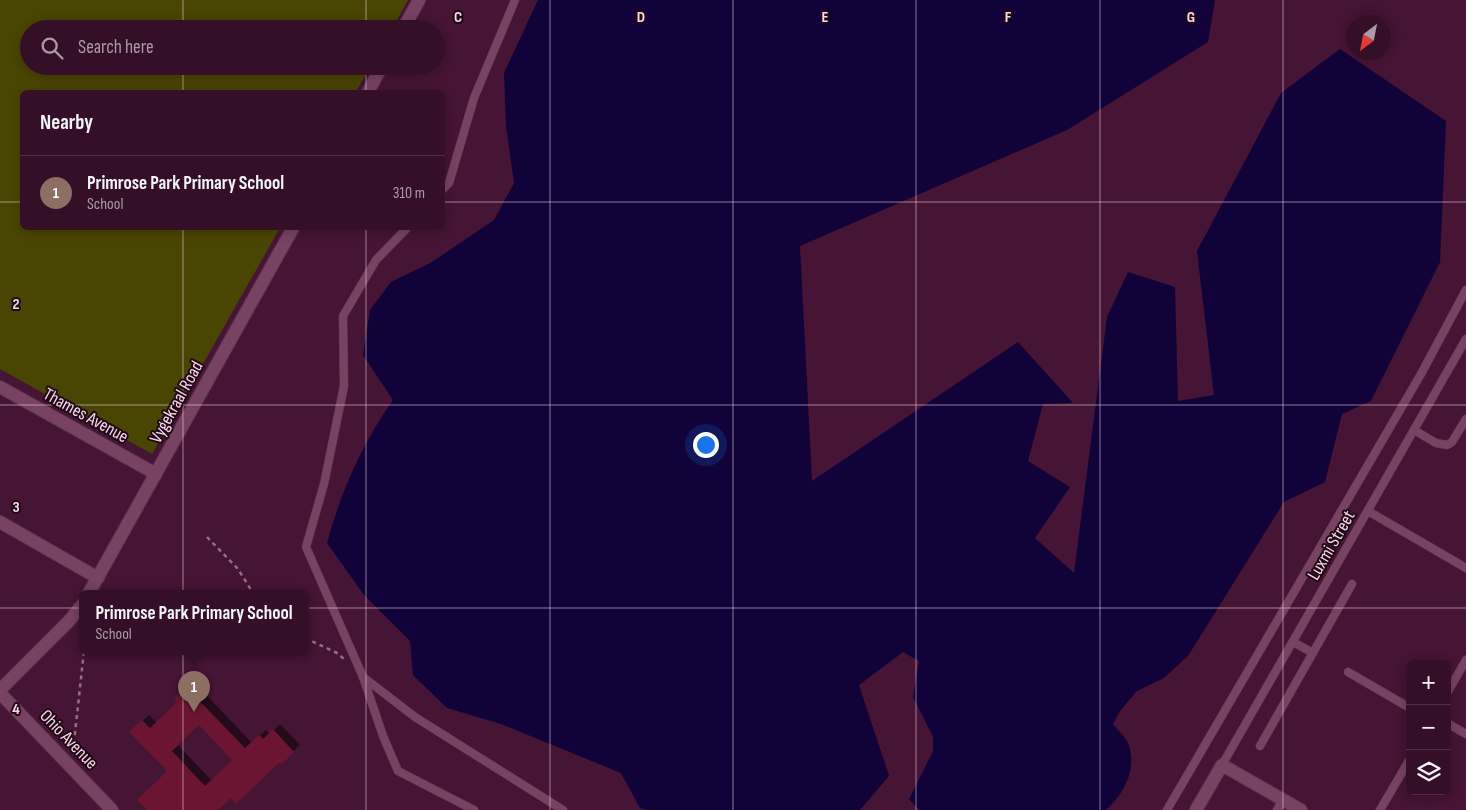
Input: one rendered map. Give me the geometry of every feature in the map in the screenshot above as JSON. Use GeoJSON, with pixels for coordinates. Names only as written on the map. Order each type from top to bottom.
{"type":"FeatureCollection","features":[{"type":"Feature","properties":{"kind":"street"},"geometry":{"type":"LineString","coordinates":[[408,20],[419,0]]}},
{"type":"Feature","properties":{"kind":"street"},"geometry":{"type":"LineString","coordinates":[[369,90],[377,75]]}},
{"type":"Feature","properties":{"kind":"street","name":"Vygekraal Road"},"geometry":{"type":"LineString","coordinates":[[91,590],[292,230]]}},
{"type":"Feature","properties":{"kind":"street","name":"Thames Avenue"},"geometry":{"type":"LineString","coordinates":[[0,387],[156,474]]}},
{"type":"Feature","properties":{"kind":"street"},"geometry":{"type":"LineString","coordinates":[[0,522],[98,578]]}},
{"type":"Feature","properties":{"kind":"street"},"geometry":{"type":"LineString","coordinates":[[0,691],[69,622],[79,609]]}},
{"type":"Feature","properties":{"kind":"street","name":"Ohio Avenue"},"geometry":{"type":"LineString","coordinates":[[0,691],[112,810]]}},
{"type":"Feature","properties":{"kind":"street"},"geometry":{"type":"LineString","coordinates":[[1196,810],[1222,766],[1280,805],[1301,810]]}},
{"type":"Feature","properties":{"kind":"lane"},"geometry":{"type":"LineString","coordinates":[[445,187],[449,183],[474,98],[515,0]]}},
{"type":"Feature","properties":{"kind":"lane"},"geometry":{"type":"LineString","coordinates":[[405,230],[376,260],[343,316],[344,386],[324,484],[306,547],[363,677],[382,736],[398,771],[474,810]]}},
{"type":"Feature","properties":{"kind":"lane"},"geometry":{"type":"LineString","coordinates":[[1167,810],[1421,374],[1466,290]]}},
{"type":"Feature","properties":{"kind":"lane","name":"Luxmi Street"},"geometry":{"type":"LineString","coordinates":[[1222,766],[1466,340]]}},
{"type":"Feature","properties":{"kind":"lane"},"geometry":{"type":"LineString","coordinates":[[1414,430],[1436,443],[1447,445],[1452,442],[1466,419]]}},
{"type":"Feature","properties":{"kind":"lane"},"geometry":{"type":"LineString","coordinates":[[1368,512],[1466,568]]}},
{"type":"Feature","properties":{"kind":"lane"},"geometry":{"type":"LineString","coordinates":[[1260,746],[1352,584]]}},
{"type":"Feature","properties":{"kind":"lane"},"geometry":{"type":"LineString","coordinates":[[1293,642],[1313,652]]}},
{"type":"Feature","properties":{"kind":"lane"},"geometry":{"type":"LineString","coordinates":[[1451,686],[1466,660]]}},
{"type":"Feature","properties":{"kind":"lane"},"geometry":{"type":"LineString","coordinates":[[1348,672],[1406,706]]}},
{"type":"Feature","properties":{"kind":"lane"},"geometry":{"type":"LineString","coordinates":[[363,677],[414,717],[562,810]]}},
{"type":"Feature","properties":{"kind":"lane"},"geometry":{"type":"LineString","coordinates":[[1451,725],[1466,734]]}},
{"type":"Feature","properties":{"kind":"lane"},"geometry":{"type":"LineString","coordinates":[[1380,810],[1406,766]]}},
{"type":"Feature","properties":{"kind":"path"},"geometry":{"type":"LineString","coordinates":[[207,537],[238,569],[251,590]]}},
{"type":"Feature","properties":{"kind":"path"},"geometry":{"type":"LineString","coordinates":[[309,640],[338,653],[363,677]]}},
{"type":"Feature","properties":{"kind":"path"},"geometry":{"type":"LineString","coordinates":[[73,752],[84,655]]}},
{"type":"Feature","properties":{"kind":"shaded area"},"geometry":{"type":"Polygon","coordinates":[[[0,0],[408,0],[397,20],[20,20],[20,75],[365,75],[357,90],[20,90],[20,230],[279,230],[152,454],[0,369],[0,0]]]}},
{"type":"Feature","properties":{"kind":"shaded area"},"geometry":{"type":"Polygon","coordinates":[[[538,0],[1215,0],[1208,42],[1067,130],[800,246],[812,481],[1018,342],[1073,403],[1043,404],[1028,461],[1070,487],[1035,538],[1074,573],[1107,317],[1128,272],[1175,287],[1178,401],[1214,395],[1197,251],[1281,93],[1340,49],[1346,53],[1346,60],[1356,60],[1446,121],[1440,262],[1371,401],[1342,414],[1325,482],[1284,502],[1188,656],[1164,678],[1137,691],[1120,711],[1113,724],[1128,743],[1131,752],[1130,771],[1124,788],[1113,804],[1106,810],[919,810],[909,799],[933,751],[933,737],[913,697],[919,661],[903,652],[859,685],[889,776],[860,810],[647,810],[640,808],[621,773],[501,724],[447,708],[413,675],[410,641],[364,595],[327,543],[339,505],[354,468],[362,451],[393,400],[363,355],[370,310],[391,282],[432,262],[494,220],[514,183],[506,126],[504,73],[538,0]]]}},
{"type":"Feature","properties":{"kind":"building"},"geometry":{"type":"Polygon","coordinates":[[[186,687],[245,748],[259,735],[263,739],[273,729],[294,752],[282,764],[280,762],[236,804],[231,798],[218,810],[147,810],[137,800],[167,771],[129,732],[142,720],[150,728],[177,702],[174,699],[186,687]],[[199,725],[172,751],[205,786],[232,760],[199,725]]]}},
{"type":"Feature","properties":{"kind":"place","name":"Primrose Park Primary School"},"geometry":{"type":"Point","coordinates":[194,712]}}]}
